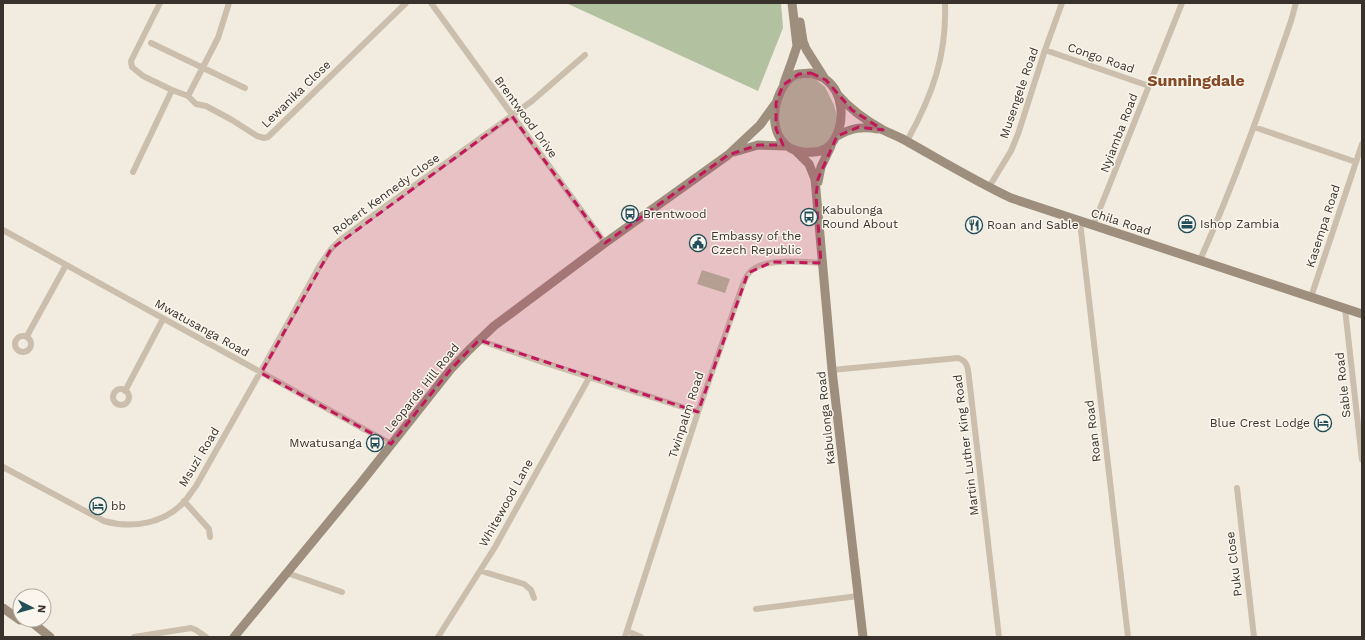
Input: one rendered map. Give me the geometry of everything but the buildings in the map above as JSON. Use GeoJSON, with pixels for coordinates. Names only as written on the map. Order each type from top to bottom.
{"type":"FeatureCollection","features":[{"type":"Feature","properties":{"kind":"main road"},"geometry":{"type":"LineString","coordinates":[[792,3],[797,46],[776,103],[774,115],[776,129],[779,137],[791,148],[804,152],[818,152],[824,149],[835,139],[841,120],[841,109],[837,94],[826,80],[803,41],[798,3]]}},
{"type":"Feature","properties":{"kind":"main road"},"geometry":{"type":"LineString","coordinates":[[783,85],[794,75],[799,74],[811,73],[826,80]]}},
{"type":"Feature","properties":{"kind":"main road","name":"Chila Road"},"geometry":{"type":"LineString","coordinates":[[837,94],[847,106],[883,130],[1011,198],[1362,314]]}},
{"type":"Feature","properties":{"kind":"main road","name":"Leopards Hill Road"},"geometry":{"type":"LineString","coordinates":[[234,637],[360,484],[451,369],[479,340],[494,326],[605,243],[728,155],[760,125],[776,103]]}},
{"type":"Feature","properties":{"kind":"main road","name":"Chila Road"},"geometry":{"type":"LineString","coordinates":[[835,139],[846,131],[859,127],[883,130]]}},
{"type":"Feature","properties":{"kind":"main road","name":"Kabulonga Road"},"geometry":{"type":"LineString","coordinates":[[816,196],[819,172],[835,139]]}},
{"type":"Feature","properties":{"kind":"main road","name":"Leopards Hill Road"},"geometry":{"type":"LineString","coordinates":[[728,155],[758,145],[791,148]]}},
{"type":"Feature","properties":{"kind":"main road","name":"Kabulonga Road"},"geometry":{"type":"LineString","coordinates":[[791,148],[805,160],[811,168],[814,178],[832,370],[863,637]]}},
{"type":"Feature","properties":{"kind":"main road"},"geometry":{"type":"LineString","coordinates":[[3,602],[12,608]]}},
{"type":"Feature","properties":{"kind":"main road"},"geometry":{"type":"LineString","coordinates":[[3,608],[12,614]]}},
{"type":"Feature","properties":{"kind":"main road"},"geometry":{"type":"LineString","coordinates":[[30,628],[42,637]]}},
{"type":"Feature","properties":{"kind":"main road"},"geometry":{"type":"LineString","coordinates":[[39,628],[50,637]]}},
{"type":"Feature","properties":{"kind":"street","name":"Lewanika Close"},"geometry":{"type":"LineString","coordinates":[[160,3],[131,61],[132,67],[136,72],[172,90],[188,96],[196,104],[206,106],[226,116],[257,136],[264,138],[268,137],[406,3]]}},
{"type":"Feature","properties":{"kind":"street"},"geometry":{"type":"LineString","coordinates":[[188,96],[218,38],[229,3]]}},
{"type":"Feature","properties":{"kind":"street","name":"Brentwood Drive"},"geometry":{"type":"LineString","coordinates":[[431,3],[605,243]]}},
{"type":"Feature","properties":{"kind":"street"},"geometry":{"type":"LineString","coordinates":[[906,141],[926,105],[942,55],[945,3]]}},
{"type":"Feature","properties":{"kind":"street","name":"Musengele Road"},"geometry":{"type":"LineString","coordinates":[[989,187],[1011,151],[1018,134],[1062,3]]}},
{"type":"Feature","properties":{"kind":"street","name":"Nyiamba Road"},"geometry":{"type":"LineString","coordinates":[[1094,226],[1182,3]]}},
{"type":"Feature","properties":{"kind":"street"},"geometry":{"type":"LineString","coordinates":[[1200,260],[1216,224],[1254,127],[1296,3]]}},
{"type":"Feature","properties":{"kind":"street"},"geometry":{"type":"LineString","coordinates":[[151,43],[245,88]]}},
{"type":"Feature","properties":{"kind":"street","name":"Congo Road"},"geometry":{"type":"LineString","coordinates":[[1045,50],[1149,86]]}},
{"type":"Feature","properties":{"kind":"street","name":"Robert Kennedy Close"},"geometry":{"type":"LineString","coordinates":[[261,373],[320,265],[339,242],[386,206],[532,101],[586,55]]}},
{"type":"Feature","properties":{"kind":"street"},"geometry":{"type":"LineString","coordinates":[[133,172],[172,90]]}},
{"type":"Feature","properties":{"kind":"street"},"geometry":{"type":"LineString","coordinates":[[1254,127],[1356,162]]}},
{"type":"Feature","properties":{"kind":"street","name":"Kasempa Road"},"geometry":{"type":"LineString","coordinates":[[1311,297],[1362,144]]}},
{"type":"Feature","properties":{"kind":"street","name":"Roan Road"},"geometry":{"type":"LineString","coordinates":[[1080,222],[1128,637]]}},
{"type":"Feature","properties":{"kind":"street","name":"Mwatusanga Road"},"geometry":{"type":"LineString","coordinates":[[3,230],[391,444]]}},
{"type":"Feature","properties":{"kind":"street","name":"Twinpalm Road"},"geometry":{"type":"LineString","coordinates":[[626,634],[698,412],[748,273],[761,265],[772,262],[821,263]]}},
{"type":"Feature","properties":{"kind":"street"},"geometry":{"type":"LineString","coordinates":[[27,336],[66,265]]}},
{"type":"Feature","properties":{"kind":"street","name":"Sable Road"},"geometry":{"type":"LineString","coordinates":[[1345,309],[1362,460]]}},
{"type":"Feature","properties":{"kind":"street"},"geometry":{"type":"LineString","coordinates":[[125,390],[163,319]]}},
{"type":"Feature","properties":{"kind":"street"},"geometry":{"type":"LineString","coordinates":[[479,340],[589,378],[698,412]]}},
{"type":"Feature","properties":{"kind":"street","name":"Martin Luther King Road"},"geometry":{"type":"LineString","coordinates":[[832,370],[958,358],[962,359],[966,363],[999,637]]}},
{"type":"Feature","properties":{"kind":"street","name":"Msuzi Road"},"geometry":{"type":"LineString","coordinates":[[3,467],[96,518],[110,523],[135,525],[154,521],[171,513],[184,501],[196,486],[261,373]]}},
{"type":"Feature","properties":{"kind":"street","name":"Whitewood Lane"},"geometry":{"type":"LineString","coordinates":[[438,637],[495,547],[589,378]]}},
{"type":"Feature","properties":{"kind":"street","name":"Puku Close"},"geometry":{"type":"LineString","coordinates":[[1237,488],[1254,637]]}},
{"type":"Feature","properties":{"kind":"street"},"geometry":{"type":"LineString","coordinates":[[184,501],[208,529],[210,537]]}},
{"type":"Feature","properties":{"kind":"street"},"geometry":{"type":"LineString","coordinates":[[480,571],[524,584],[531,590],[534,598]]}},
{"type":"Feature","properties":{"kind":"street"},"geometry":{"type":"LineString","coordinates":[[287,573],[342,592]]}},
{"type":"Feature","properties":{"kind":"street"},"geometry":{"type":"LineString","coordinates":[[756,609],[858,596]]}},
{"type":"Feature","properties":{"kind":"street"},"geometry":{"type":"LineString","coordinates":[[134,637],[191,628],[206,637]]}},
{"type":"Feature","properties":{"kind":"street"},"geometry":{"type":"LineString","coordinates":[[626,634],[641,637]]}},
{"type":"Feature","properties":{"kind":"highlighted area"},"geometry":{"type":"Polygon","coordinates":[[[811,73],[826,80],[852,110],[883,130],[859,127],[837,136],[818,179],[816,196],[821,263],[772,262],[748,273],[698,412],[479,340],[451,369],[391,444],[261,373],[331,249],[512,116],[605,243],[728,155],[758,145],[783,145],[776,129],[776,103],[783,85],[799,74],[811,73]]]}},
{"type":"Feature","properties":{"kind":"green space"},"geometry":{"type":"Polygon","coordinates":[[[566,3],[781,3],[783,28],[758,91],[566,3]]]}},
{"type":"Feature","properties":{"kind":"green space"},"geometry":{"type":"Polygon","coordinates":[[[803,76],[814,78],[825,87],[834,105],[837,116],[837,127],[829,141],[816,150],[799,149],[786,139],[779,126],[779,105],[790,82],[803,76]]]}},
{"type":"Feature","properties":{"kind":"green space"},"geometry":{"type":"Polygon","coordinates":[[[702,270],[730,279],[725,293],[697,284],[702,270]]]}},
{"type":"Feature","properties":{"kind":"place","name":"Brentwood"},"geometry":{"type":"Point","coordinates":[630,214]}},
{"type":"Feature","properties":{"kind":"place","name":"Kabulonga Round About"},"geometry":{"type":"Point","coordinates":[809,217]}},
{"type":"Feature","properties":{"kind":"place","name":"Ishop Zambia"},"geometry":{"type":"Point","coordinates":[1187,224]}},
{"type":"Feature","properties":{"kind":"place","name":"Roan and Sable"},"geometry":{"type":"Point","coordinates":[974,225]}},
{"type":"Feature","properties":{"kind":"place","name":"Embassy of the Czech Republic"},"geometry":{"type":"Point","coordinates":[698,243]}},
{"type":"Feature","properties":{"kind":"place","name":"Blue Crest Lodge"},"geometry":{"type":"Point","coordinates":[1323,423]}},
{"type":"Feature","properties":{"kind":"place","name":"Mwatusanga"},"geometry":{"type":"Point","coordinates":[375,443]}},
{"type":"Feature","properties":{"kind":"place","name":"bb"},"geometry":{"type":"Point","coordinates":[98,506]}},
{"type":"Feature","properties":{"kind":"district","name":"Sunningdale"},"geometry":{"type":"Point","coordinates":[1196,80]}}]}
